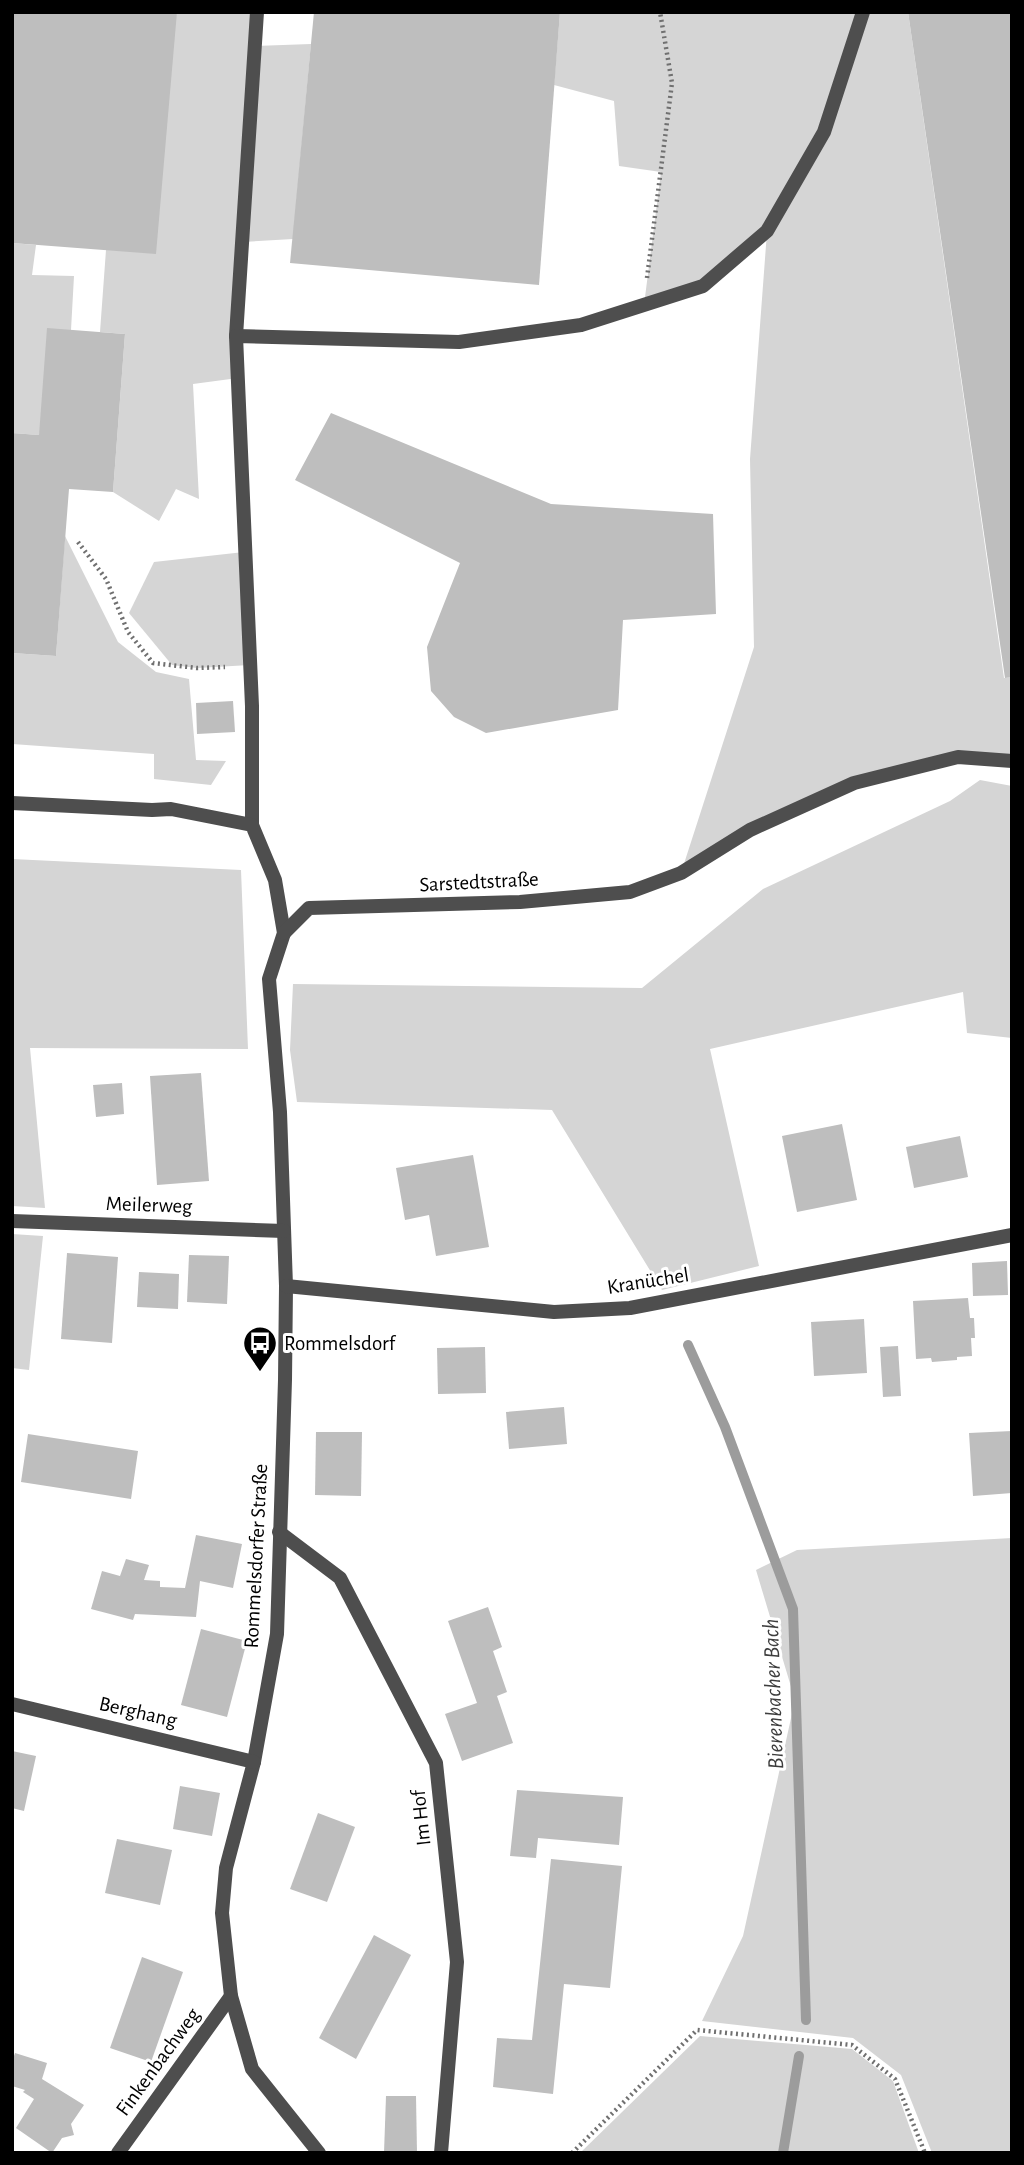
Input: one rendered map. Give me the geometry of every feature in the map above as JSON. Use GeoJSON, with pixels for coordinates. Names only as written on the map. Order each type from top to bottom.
{"type":"FeatureCollection","features":[{"type":"Feature","properties":{"kind":"street"},"geometry":{"type":"LineString","coordinates":[[257,12],[236,337],[250,665],[252,825],[275,880],[284,933]]}},
{"type":"Feature","properties":{"kind":"street"},"geometry":{"type":"LineString","coordinates":[[236,337],[459,342],[581,324],[703,286],[767,231],[824,132],[863,12]]}},
{"type":"Feature","properties":{"kind":"street","name":"Sarstedtstraße"},"geometry":{"type":"LineString","coordinates":[[284,933],[309,908],[520,902],[630,892],[681,873],[750,830],[854,783],[958,757],[1012,761]]}},
{"type":"Feature","properties":{"kind":"street"},"geometry":{"type":"LineString","coordinates":[[12,803],[171,809],[252,825]]}},
{"type":"Feature","properties":{"kind":"street","name":"Rommelsdorfer Straße"},"geometry":{"type":"LineString","coordinates":[[284,933],[269,979],[280,1112],[286,1286],[277,1634],[254,1762],[226,1868],[222,1913],[231,1996],[253,2069],[318,2153]]}},
{"type":"Feature","properties":{"kind":"street","name":"Meilerweg"},"geometry":{"type":"LineString","coordinates":[[12,1221],[284,1231]]}},
{"type":"Feature","properties":{"kind":"street","name":"Kranüchel"},"geometry":{"type":"LineString","coordinates":[[286,1286],[554,1312],[630,1308],[1012,1235]]}},
{"type":"Feature","properties":{"kind":"street","name":"Im Hof"},"geometry":{"type":"LineString","coordinates":[[279,1532],[340,1578],[436,1763],[457,1962],[441,2153]]}},
{"type":"Feature","properties":{"kind":"street","name":"Berghang"},"geometry":{"type":"LineString","coordinates":[[12,1704],[254,1762]]}},
{"type":"Feature","properties":{"kind":"street","name":"Finkenbachweg"},"geometry":{"type":"LineString","coordinates":[[118,2153],[231,1996]]}},
{"type":"Feature","properties":{"kind":"path"},"geometry":{"type":"LineString","coordinates":[[643,305],[672,83],[660,12]]}},
{"type":"Feature","properties":{"kind":"path"},"geometry":{"type":"LineString","coordinates":[[78,542],[106,579],[128,632],[153,663],[197,668],[250,665]]}},
{"type":"Feature","properties":{"kind":"path"},"geometry":{"type":"LineString","coordinates":[[572,2153],[697,2030],[852,2045],[895,2078],[925,2153]]}},
{"type":"Feature","properties":{"kind":"shaded area"},"geometry":{"type":"Polygon","coordinates":[[[177,12],[257,12],[255,46],[311,44],[293,239],[243,242],[238,378],[193,384],[199,499],[176,489],[159,521],[113,492],[125,334],[100,332],[106,250],[177,12]]]}},
{"type":"Feature","properties":{"kind":"shaded area"},"geometry":{"type":"Polygon","coordinates":[[[560,12],[908,12],[1004,678],[1012,677],[1012,761],[958,757],[854,783],[681,873],[754,647],[750,459],[767,232],[703,286],[644,305],[661,172],[619,166],[614,101],[554,85],[560,12]]]}},
{"type":"Feature","properties":{"kind":"shaded area"},"geometry":{"type":"Polygon","coordinates":[[[12,243],[36,245],[32,275],[74,276],[71,330],[39,435],[12,433],[12,243]]]}},
{"type":"Feature","properties":{"kind":"shaded area"},"geometry":{"type":"Polygon","coordinates":[[[65,536],[118,642],[156,672],[189,679],[196,760],[226,761],[211,785],[154,779],[154,754],[12,744],[12,653],[56,656],[65,536]]]}},
{"type":"Feature","properties":{"kind":"shaded area"},"geometry":{"type":"Polygon","coordinates":[[[244,552],[250,665],[197,668],[172,665],[129,613],[154,562],[244,552]]]}},
{"type":"Feature","properties":{"kind":"shaded area"},"geometry":{"type":"Polygon","coordinates":[[[980,780],[1012,786],[1012,1038],[967,1033],[963,992],[710,1049],[759,1266],[662,1290],[552,1110],[297,1102],[290,1050],[293,984],[642,988],[763,889],[950,801],[980,780]]]}},
{"type":"Feature","properties":{"kind":"shaded area"},"geometry":{"type":"Polygon","coordinates":[[[12,859],[241,870],[248,1049],[30,1048],[45,1208],[12,1206],[12,859]]]}},
{"type":"Feature","properties":{"kind":"shaded area"},"geometry":{"type":"Polygon","coordinates":[[[12,1234],[43,1236],[29,1370],[12,1368],[12,1234]]]}},
{"type":"Feature","properties":{"kind":"shaded area"},"geometry":{"type":"Polygon","coordinates":[[[1012,1538],[1012,2153],[932,2153],[901,2075],[853,2038],[702,2021],[743,1936],[795,1700],[756,1570],[797,1550],[1012,1538]]]}},
{"type":"Feature","properties":{"kind":"shaded area"},"geometry":{"type":"Polygon","coordinates":[[[700,2036],[852,2049],[893,2081],[919,2153],[580,2153],[700,2036]]]}},
{"type":"Feature","properties":{"kind":"building"},"geometry":{"type":"Polygon","coordinates":[[[12,12],[177,12],[156,254],[12,243],[12,12]]]}},
{"type":"Feature","properties":{"kind":"building"},"geometry":{"type":"Polygon","coordinates":[[[314,12],[560,12],[539,285],[290,263],[314,12]]]}},
{"type":"Feature","properties":{"kind":"building"},"geometry":{"type":"Polygon","coordinates":[[[908,12],[1012,12],[1012,677],[1005,678],[908,12]]]}},
{"type":"Feature","properties":{"kind":"building"},"geometry":{"type":"Polygon","coordinates":[[[47,328],[125,334],[113,492],[69,489],[56,656],[12,653],[12,433],[39,435],[47,328]]]}},
{"type":"Feature","properties":{"kind":"building"},"geometry":{"type":"Polygon","coordinates":[[[331,413],[551,504],[713,514],[716,614],[623,620],[618,710],[486,733],[454,717],[431,691],[427,647],[460,563],[295,480],[331,413]]]}},
{"type":"Feature","properties":{"kind":"building"},"geometry":{"type":"Polygon","coordinates":[[[233,701],[235,732],[197,734],[196,703],[233,701]]]}},
{"type":"Feature","properties":{"kind":"building"},"geometry":{"type":"Polygon","coordinates":[[[201,1073],[209,1181],[157,1185],[150,1076],[201,1073]]]}},
{"type":"Feature","properties":{"kind":"building"},"geometry":{"type":"Polygon","coordinates":[[[122,1083],[124,1114],[96,1117],[93,1085],[122,1083]]]}},
{"type":"Feature","properties":{"kind":"building"},"geometry":{"type":"Polygon","coordinates":[[[842,1124],[857,1200],[797,1212],[782,1136],[842,1124]]]}},
{"type":"Feature","properties":{"kind":"building"},"geometry":{"type":"Polygon","coordinates":[[[960,1136],[968,1177],[914,1188],[906,1147],[960,1136]]]}},
{"type":"Feature","properties":{"kind":"building"},"geometry":{"type":"Polygon","coordinates":[[[473,1155],[489,1247],[436,1256],[429,1215],[405,1220],[396,1168],[473,1155]]]}},
{"type":"Feature","properties":{"kind":"building"},"geometry":{"type":"Polygon","coordinates":[[[67,1253],[118,1257],[112,1343],[61,1339],[67,1253]]]}},
{"type":"Feature","properties":{"kind":"building"},"geometry":{"type":"Polygon","coordinates":[[[189,1255],[229,1256],[227,1304],[187,1302],[189,1255]]]}},
{"type":"Feature","properties":{"kind":"building"},"geometry":{"type":"Polygon","coordinates":[[[1007,1261],[1008,1295],[973,1296],[972,1263],[1007,1261]]]}},
{"type":"Feature","properties":{"kind":"building"},"geometry":{"type":"Polygon","coordinates":[[[139,1272],[179,1274],[178,1309],[137,1307],[139,1272]]]}},
{"type":"Feature","properties":{"kind":"building"},"geometry":{"type":"Polygon","coordinates":[[[968,1298],[970,1318],[974,1318],[972,1356],[932,1362],[931,1358],[916,1359],[913,1301],[968,1298]]]}},
{"type":"Feature","properties":{"kind":"building"},"geometry":{"type":"Polygon","coordinates":[[[864,1319],[867,1373],[814,1376],[811,1322],[864,1319]]]}},
{"type":"Feature","properties":{"kind":"building"},"geometry":{"type":"Polygon","coordinates":[[[898,1346],[901,1396],[883,1397],[880,1347],[898,1346]]]}},
{"type":"Feature","properties":{"kind":"building"},"geometry":{"type":"Polygon","coordinates":[[[485,1347],[486,1393],[438,1394],[437,1348],[485,1347]]]}},
{"type":"Feature","properties":{"kind":"building"},"geometry":{"type":"Polygon","coordinates":[[[564,1407],[567,1444],[509,1449],[506,1412],[564,1407]]]}},
{"type":"Feature","properties":{"kind":"building"},"geometry":{"type":"Polygon","coordinates":[[[1012,1431],[1012,1493],[973,1496],[969,1433],[1012,1431]]]}},
{"type":"Feature","properties":{"kind":"building"},"geometry":{"type":"Polygon","coordinates":[[[316,1432],[362,1432],[361,1496],[315,1495],[316,1432]]]}},
{"type":"Feature","properties":{"kind":"building"},"geometry":{"type":"Polygon","coordinates":[[[28,1434],[138,1451],[131,1499],[21,1482],[28,1434]]]}},
{"type":"Feature","properties":{"kind":"building"},"geometry":{"type":"Polygon","coordinates":[[[196,1535],[242,1544],[233,1588],[200,1581],[196,1617],[135,1614],[133,1620],[91,1609],[102,1571],[120,1576],[126,1559],[149,1565],[144,1580],[160,1581],[160,1587],[185,1588],[196,1535]]]}},
{"type":"Feature","properties":{"kind":"building"},"geometry":{"type":"Polygon","coordinates":[[[488,1607],[502,1647],[493,1651],[507,1692],[497,1696],[513,1743],[462,1761],[445,1714],[477,1703],[448,1621],[488,1607]]]}},
{"type":"Feature","properties":{"kind":"building"},"geometry":{"type":"Polygon","coordinates":[[[201,1629],[247,1641],[227,1717],[181,1705],[201,1629]]]}},
{"type":"Feature","properties":{"kind":"building"},"geometry":{"type":"Polygon","coordinates":[[[12,1751],[36,1756],[24,1811],[12,1808],[12,1751]]]}},
{"type":"Feature","properties":{"kind":"building"},"geometry":{"type":"Polygon","coordinates":[[[180,1786],[220,1793],[212,1836],[173,1829],[180,1786]]]}},
{"type":"Feature","properties":{"kind":"building"},"geometry":{"type":"Polygon","coordinates":[[[517,1790],[623,1797],[619,1845],[538,1838],[536,1858],[510,1856],[517,1790]]]}},
{"type":"Feature","properties":{"kind":"building"},"geometry":{"type":"Polygon","coordinates":[[[318,1813],[355,1827],[327,1902],[290,1889],[318,1813]]]}},
{"type":"Feature","properties":{"kind":"building"},"geometry":{"type":"Polygon","coordinates":[[[117,1839],[172,1850],[160,1905],[105,1893],[117,1839]]]}},
{"type":"Feature","properties":{"kind":"building"},"geometry":{"type":"Polygon","coordinates":[[[551,1859],[622,1866],[610,1988],[564,1984],[553,2094],[493,2087],[497,2038],[532,2040],[551,1859]]]}},
{"type":"Feature","properties":{"kind":"building"},"geometry":{"type":"Polygon","coordinates":[[[374,1935],[411,1955],[356,2059],[319,2038],[374,1935]]]}},
{"type":"Feature","properties":{"kind":"building"},"geometry":{"type":"Polygon","coordinates":[[[142,1957],[183,1972],[151,2062],[110,2048],[142,1957]]]}},
{"type":"Feature","properties":{"kind":"building"},"geometry":{"type":"Polygon","coordinates":[[[15,2053],[47,2063],[42,2079],[84,2105],[71,2124],[74,2135],[62,2138],[52,2153],[16,2128],[34,2099],[23,2092],[25,2090],[12,2086],[12,2062],[15,2053]]]}},
{"type":"Feature","properties":{"kind":"building"},"geometry":{"type":"Polygon","coordinates":[[[386,2096],[416,2096],[417,2153],[384,2153],[386,2096]]]}},
{"type":"Feature","properties":{"kind":"waterway","name":"Bierenbacher Bach"},"geometry":{"type":"LineString","coordinates":[[688,1345],[725,1427],[793,1609],[806,2020]]}},
{"type":"Feature","properties":{"kind":"waterway","name":"Bierenbacher Bach"},"geometry":{"type":"LineString","coordinates":[[783,2153],[799,2056]]}},
{"type":"Feature","properties":{"kind":"place","name":"Rommelsdorf"},"geometry":{"type":"Point","coordinates":[260,1373]}}]}
